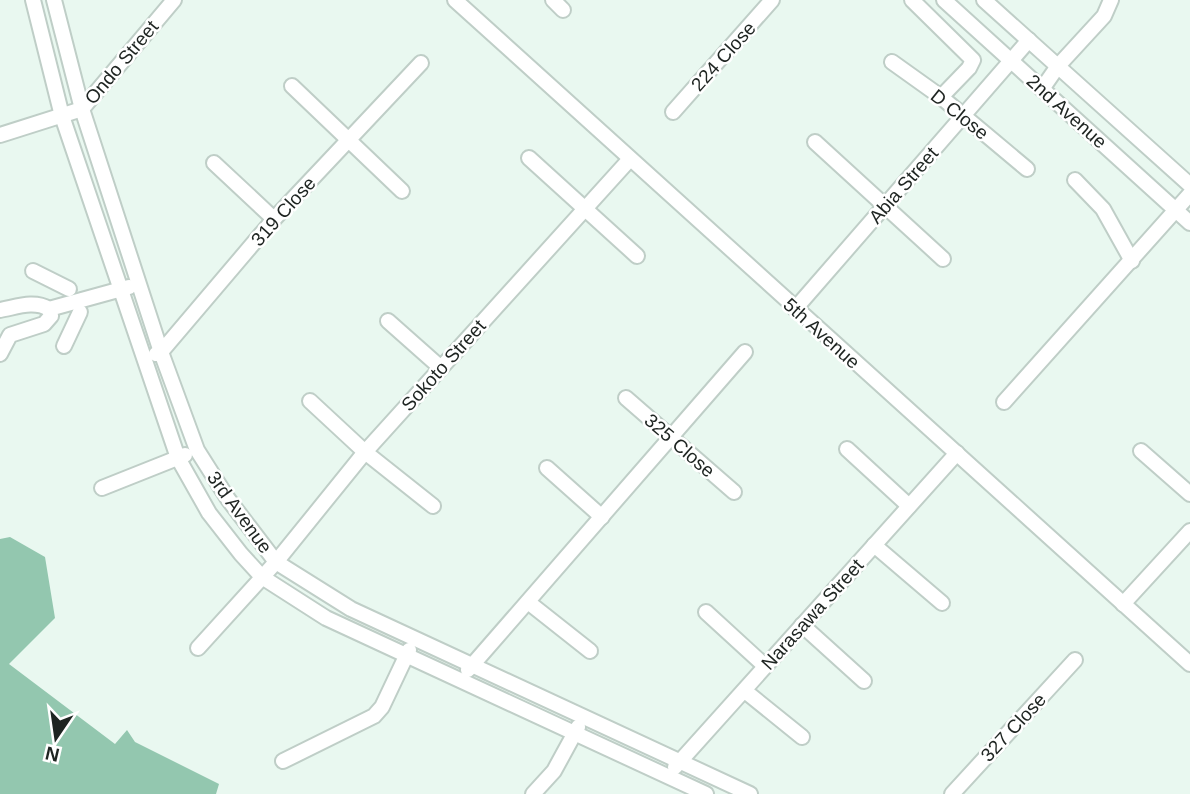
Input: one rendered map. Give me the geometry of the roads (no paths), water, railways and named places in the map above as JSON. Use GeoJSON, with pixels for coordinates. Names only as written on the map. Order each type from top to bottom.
{"type":"FeatureCollection","features":[{"type":"Feature","properties":{"kind":"street","name":"3rd Avenue"},"geometry":{"type":"LineString","coordinates":[[33,0],[62,116],[178,458],[209,513],[262,576],[326,618],[706,794]]}},
{"type":"Feature","properties":{"kind":"street","name":"3rd Avenue"},"geometry":{"type":"LineString","coordinates":[[54,0],[82,109],[197,450],[228,499],[276,562],[351,609],[747,793]]}},
{"type":"Feature","properties":{"kind":"street","name":"224 Close"},"geometry":{"type":"LineString","coordinates":[[673,111],[772,0]]}},
{"type":"Feature","properties":{"kind":"street"},"geometry":{"type":"LineString","coordinates":[[912,0],[973,60],[942,97]]}},
{"type":"Feature","properties":{"kind":"street","name":"2nd Avenue"},"geometry":{"type":"LineString","coordinates":[[944,0],[1190,223]]}},
{"type":"Feature","properties":{"kind":"street","name":"2nd Avenue"},"geometry":{"type":"LineString","coordinates":[[984,0],[1190,186]]}},
{"type":"Feature","properties":{"kind":"street"},"geometry":{"type":"LineString","coordinates":[[1042,89],[1058,66],[1104,16],[1111,0]]}},
{"type":"Feature","properties":{"kind":"street","name":"Ondo Street"},"geometry":{"type":"LineString","coordinates":[[0,135],[82,109],[172,1]]}},
{"type":"Feature","properties":{"kind":"street","name":"5th Avenue"},"geometry":{"type":"LineString","coordinates":[[464,3],[630,159],[1190,664]]}},
{"type":"Feature","properties":{"kind":"street","name":"Abia Street"},"geometry":{"type":"LineString","coordinates":[[795,309],[1029,40]]}},
{"type":"Feature","properties":{"kind":"street","name":"D Close"},"geometry":{"type":"LineString","coordinates":[[892,62],[942,97],[1027,169]]}},
{"type":"Feature","properties":{"kind":"street","name":"319 Close"},"geometry":{"type":"LineString","coordinates":[[162,352],[274,219],[421,63]]}},
{"type":"Feature","properties":{"kind":"street"},"geometry":{"type":"LineString","coordinates":[[292,86],[402,191]]}},
{"type":"Feature","properties":{"kind":"street"},"geometry":{"type":"LineString","coordinates":[[815,142],[943,259]]}},
{"type":"Feature","properties":{"kind":"street"},"geometry":{"type":"LineString","coordinates":[[529,158],[637,256]]}},
{"type":"Feature","properties":{"kind":"street","name":"Sokoto Street"},"geometry":{"type":"LineString","coordinates":[[198,648],[276,562],[365,452],[630,159]]}},
{"type":"Feature","properties":{"kind":"street"},"geometry":{"type":"LineString","coordinates":[[214,163],[274,219]]}},
{"type":"Feature","properties":{"kind":"street"},"geometry":{"type":"LineString","coordinates":[[1075,180],[1103,209],[1132,261]]}},
{"type":"Feature","properties":{"kind":"street"},"geometry":{"type":"LineString","coordinates":[[1004,401],[1190,194]]}},
{"type":"Feature","properties":{"kind":"street"},"geometry":{"type":"LineString","coordinates":[[33,271],[55,282],[73,301],[72,328],[64,346]]}},
{"type":"Feature","properties":{"kind":"street"},"geometry":{"type":"LineString","coordinates":[[0,354],[10,335],[44,324],[55,282]]}},
{"type":"Feature","properties":{"kind":"street"},"geometry":{"type":"LineString","coordinates":[[47,310],[140,284]]}},
{"type":"Feature","properties":{"kind":"street"},"geometry":{"type":"LineString","coordinates":[[0,310],[32,304],[47,310],[72,328]]}},
{"type":"Feature","properties":{"kind":"street"},"geometry":{"type":"LineString","coordinates":[[388,321],[441,368]]}},
{"type":"Feature","properties":{"kind":"street"},"geometry":{"type":"LineString","coordinates":[[145,358],[162,352]]}},
{"type":"Feature","properties":{"kind":"street"},"geometry":{"type":"LineString","coordinates":[[461,680],[745,352]]}},
{"type":"Feature","properties":{"kind":"street","name":"325 Close"},"geometry":{"type":"LineString","coordinates":[[626,398],[734,492]]}},
{"type":"Feature","properties":{"kind":"street"},"geometry":{"type":"LineString","coordinates":[[310,401],[365,452],[433,506]]}},
{"type":"Feature","properties":{"kind":"street"},"geometry":{"type":"LineString","coordinates":[[846,449],[909,506]]}},
{"type":"Feature","properties":{"kind":"street"},"geometry":{"type":"LineString","coordinates":[[102,488],[197,450]]}},
{"type":"Feature","properties":{"kind":"street"},"geometry":{"type":"LineString","coordinates":[[1141,451],[1190,494]]}},
{"type":"Feature","properties":{"kind":"street","name":"Narasawa Street"},"geometry":{"type":"LineString","coordinates":[[667,776],[957,453]]}},
{"type":"Feature","properties":{"kind":"street"},"geometry":{"type":"LineString","coordinates":[[547,468],[602,517]]}},
{"type":"Feature","properties":{"kind":"street"},"geometry":{"type":"LineString","coordinates":[[1123,604],[1190,531]]}},
{"type":"Feature","properties":{"kind":"street"},"geometry":{"type":"LineString","coordinates":[[874,545],[942,603]]}},
{"type":"Feature","properties":{"kind":"street"},"geometry":{"type":"LineString","coordinates":[[528,602],[590,651]]}},
{"type":"Feature","properties":{"kind":"street"},"geometry":{"type":"LineString","coordinates":[[706,612],[765,666]]}},
{"type":"Feature","properties":{"kind":"street"},"geometry":{"type":"LineString","coordinates":[[802,625],[863,681]]}},
{"type":"Feature","properties":{"kind":"street"},"geometry":{"type":"LineString","coordinates":[[282,761],[374,716],[382,707],[414,639]]}},
{"type":"Feature","properties":{"kind":"street","name":"327 Close"},"geometry":{"type":"LineString","coordinates":[[952,794],[1075,660]]}},
{"type":"Feature","properties":{"kind":"street"},"geometry":{"type":"LineString","coordinates":[[745,691],[802,737]]}},
{"type":"Feature","properties":{"kind":"street"},"geometry":{"type":"LineString","coordinates":[[533,794],[554,771],[583,716]]}}]}
